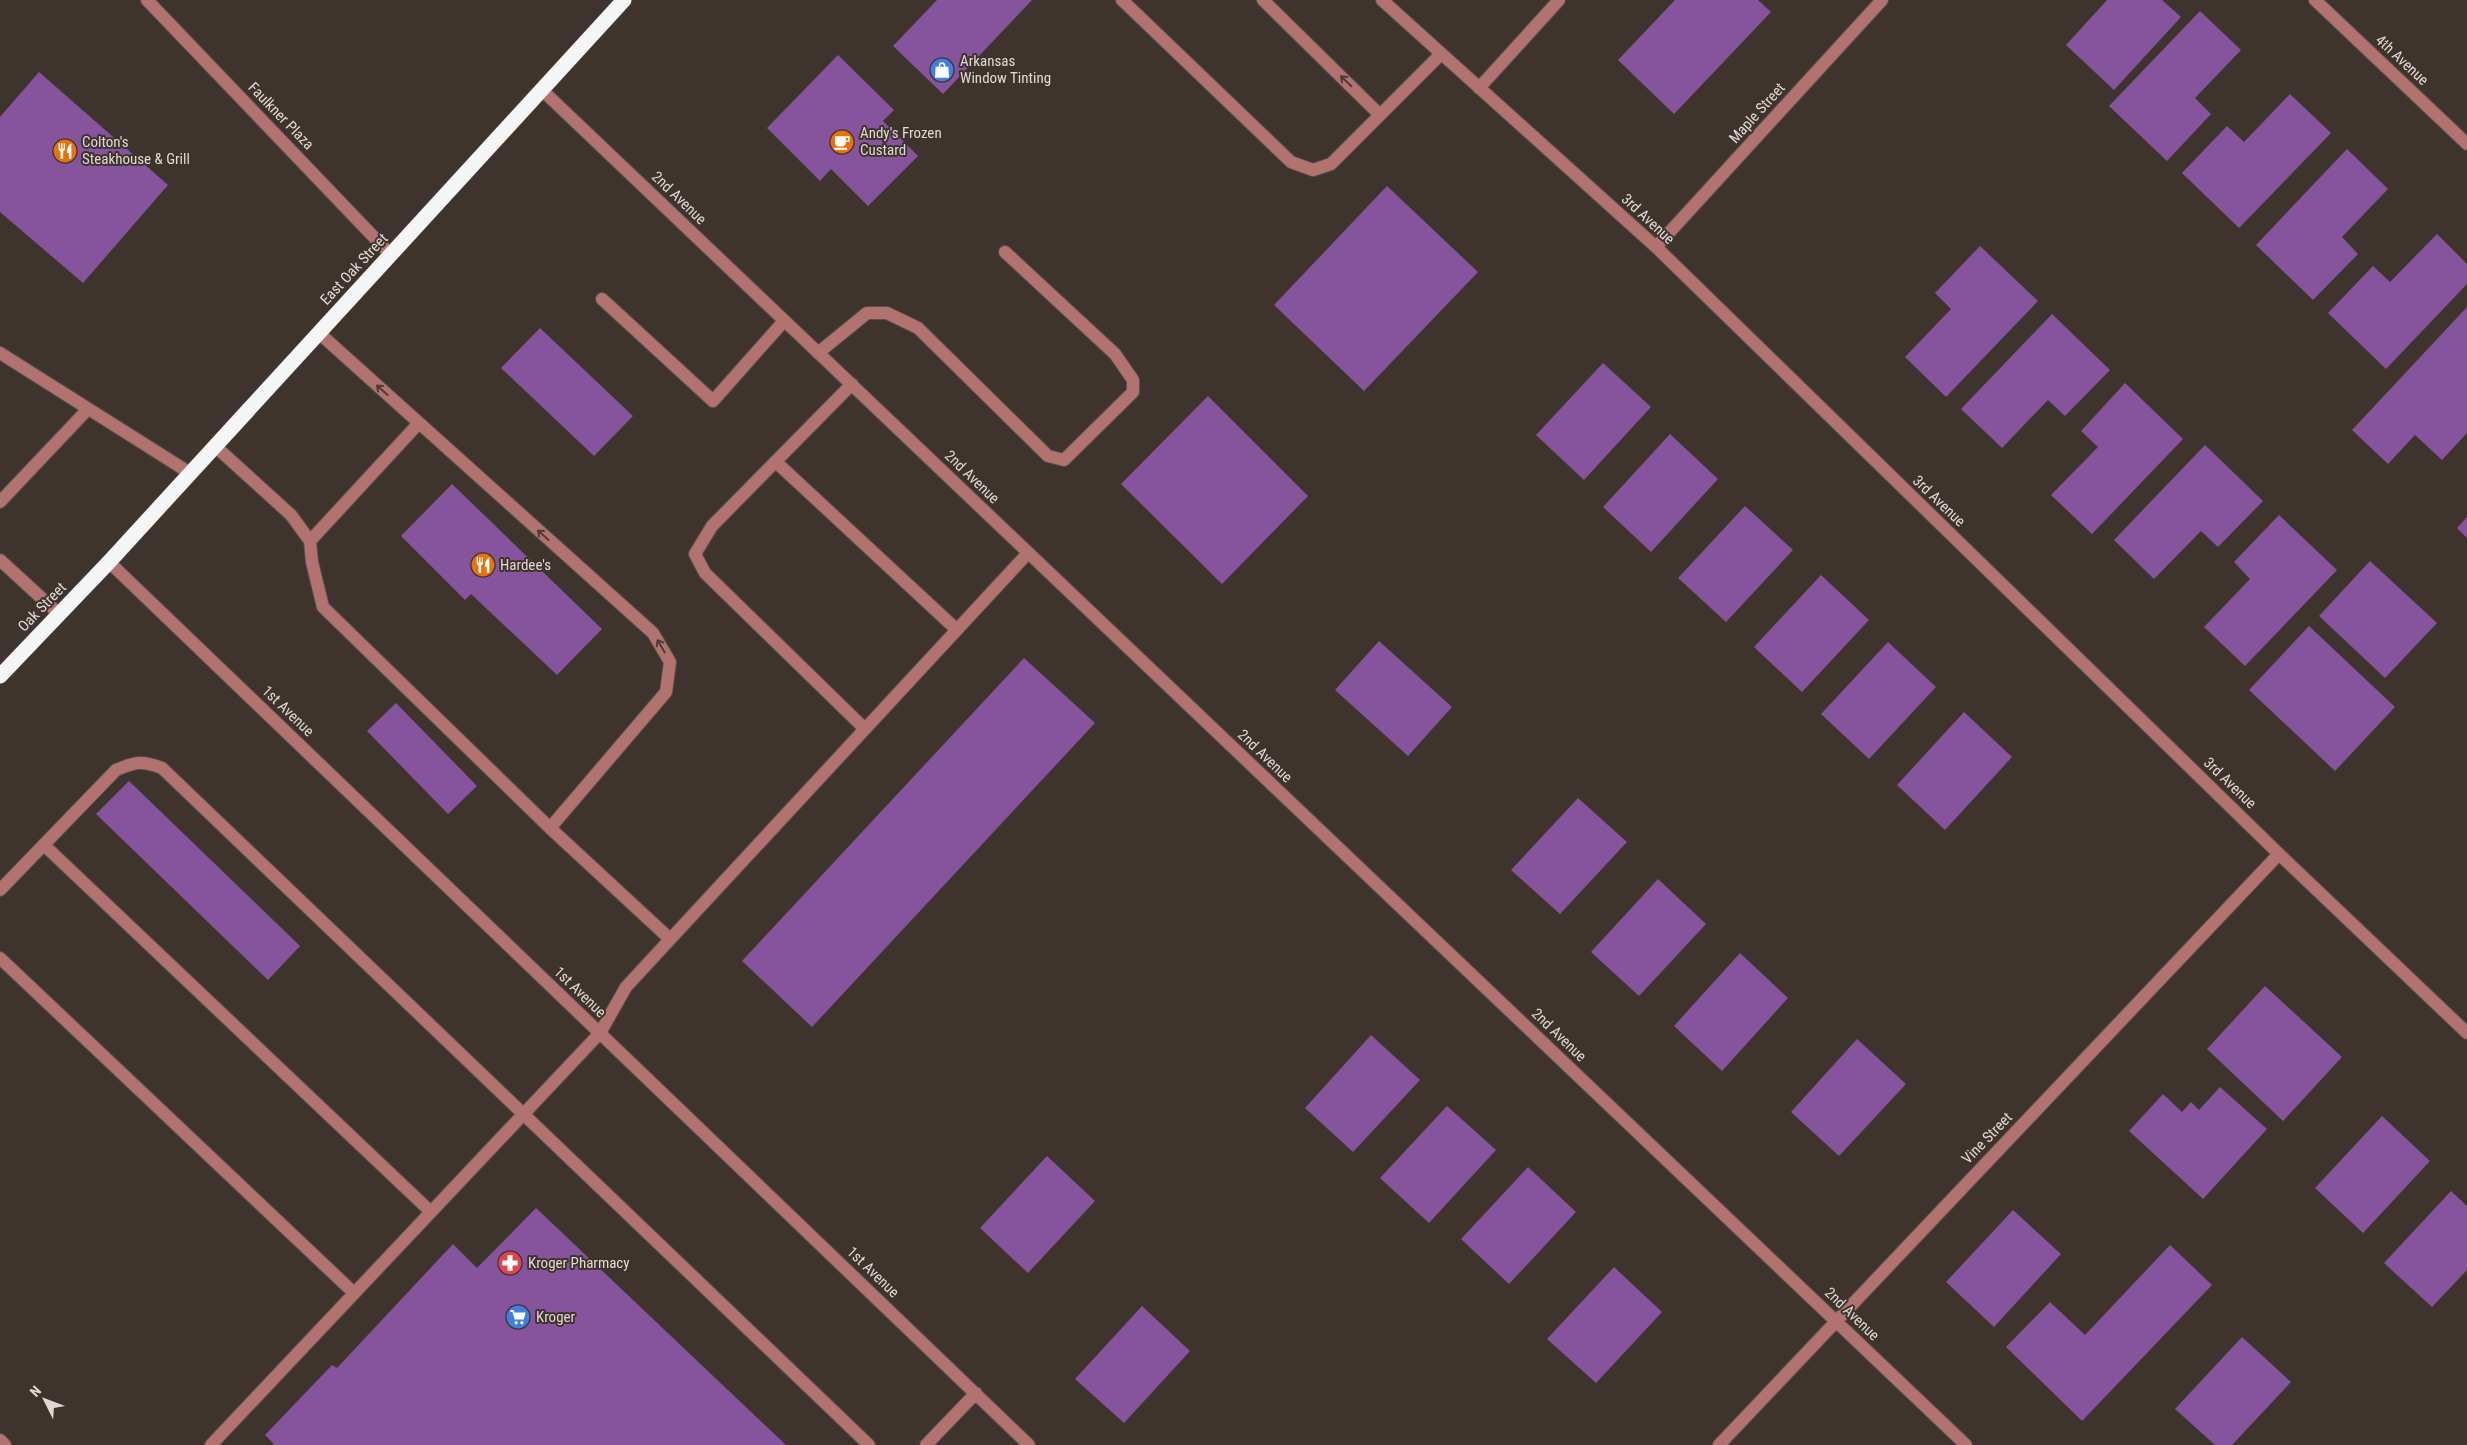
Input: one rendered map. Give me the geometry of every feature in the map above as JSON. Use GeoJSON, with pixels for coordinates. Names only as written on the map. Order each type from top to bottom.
{"type":"FeatureCollection","features":[{"type":"Feature","properties":{"kind":"highway","name":"East Oak Street"},"geometry":{"type":"LineString","coordinates":[[109,562],[624,0]]}},
{"type":"Feature","properties":{"kind":"highway","name":"Oak Street"},"geometry":{"type":"LineString","coordinates":[[0,676],[109,562]]}},
{"type":"Feature","properties":{"kind":"street","name":"Faulkner Plaza"},"geometry":{"type":"LineString","coordinates":[[148,0],[391,254]]}},
{"type":"Feature","properties":{"kind":"street"},"geometry":{"type":"LineString","coordinates":[[1122,0],[1291,162],[1312,170],[1331,164],[1442,54]]}},
{"type":"Feature","properties":{"kind":"street"},"geometry":{"type":"LineString","coordinates":[[1263,0],[1380,115]]}},
{"type":"Feature","properties":{"kind":"street","name":"3rd Avenue"},"geometry":{"type":"LineString","coordinates":[[1382,0],[1656,247],[2280,854],[2467,1033]]}},
{"type":"Feature","properties":{"kind":"street"},"geometry":{"type":"LineString","coordinates":[[1479,88],[1560,0]]}},
{"type":"Feature","properties":{"kind":"street","name":"Maple Street"},"geometry":{"type":"LineString","coordinates":[[1656,247],[1882,0]]}},
{"type":"Feature","properties":{"kind":"street","name":"4th Avenue"},"geometry":{"type":"LineString","coordinates":[[2315,0],[2467,144]]}},
{"type":"Feature","properties":{"kind":"street","name":"2nd Avenue"},"geometry":{"type":"LineString","coordinates":[[542,90],[1966,1445]]}},
{"type":"Feature","properties":{"kind":"street"},"geometry":{"type":"LineString","coordinates":[[818,353],[867,313],[887,313],[918,328],[1048,456],[1064,460],[1133,392],[1133,380],[1114,354],[1005,252]]}},
{"type":"Feature","properties":{"kind":"street"},"geometry":{"type":"LineString","coordinates":[[602,299],[713,401],[784,320]]}},
{"type":"Feature","properties":{"kind":"street"},"geometry":{"type":"LineString","coordinates":[[319,333],[653,633],[670,662],[666,692],[550,828]]}},
{"type":"Feature","properties":{"kind":"street"},"geometry":{"type":"LineString","coordinates":[[0,352],[190,473]]}},
{"type":"Feature","properties":{"kind":"street"},"geometry":{"type":"LineString","coordinates":[[852,384],[712,526],[695,554],[705,573],[865,729]]}},
{"type":"Feature","properties":{"kind":"street"},"geometry":{"type":"LineString","coordinates":[[0,502],[88,409]]}},
{"type":"Feature","properties":{"kind":"street"},"geometry":{"type":"LineString","coordinates":[[310,541],[419,423]]}},
{"type":"Feature","properties":{"kind":"street"},"geometry":{"type":"LineString","coordinates":[[215,446],[291,515],[310,541],[312,562],[323,607],[550,828],[670,939]]}},
{"type":"Feature","properties":{"kind":"street"},"geometry":{"type":"LineString","coordinates":[[776,462],[957,630]]}},
{"type":"Feature","properties":{"kind":"street"},"geometry":{"type":"LineString","coordinates":[[211,1445],[600,1033],[626,987],[1028,553]]}},
{"type":"Feature","properties":{"kind":"street"},"geometry":{"type":"LineString","coordinates":[[0,560],[59,614]]}},
{"type":"Feature","properties":{"kind":"street","name":"1st Avenue"},"geometry":{"type":"LineString","coordinates":[[109,562],[1029,1445]]}},
{"type":"Feature","properties":{"kind":"street"},"geometry":{"type":"LineString","coordinates":[[0,890],[116,770],[130,764],[146,762],[162,768],[870,1445]]}},
{"type":"Feature","properties":{"kind":"street"},"geometry":{"type":"LineString","coordinates":[[44,845],[431,1212]]}},
{"type":"Feature","properties":{"kind":"street","name":"Vine Street"},"geometry":{"type":"LineString","coordinates":[[1720,1445],[1835,1320],[2280,854]]}},
{"type":"Feature","properties":{"kind":"street"},"geometry":{"type":"LineString","coordinates":[[0,958],[354,1294]]}},
{"type":"Feature","properties":{"kind":"street"},"geometry":{"type":"LineString","coordinates":[[926,1445],[976,1394]]}},
{"type":"Feature","properties":{"kind":"street"},"geometry":{"type":"LineString","coordinates":[[0,1440],[5,1445]]}},
{"type":"Feature","properties":{"kind":"building","name":"Arkansas Window Tinting"},"geometry":{"type":"Polygon","coordinates":[[[937,0],[1032,0],[943,94],[893,46],[937,0]]]}},
{"type":"Feature","properties":{"kind":"building"},"geometry":{"type":"Polygon","coordinates":[[[1675,0],[1758,0],[1771,12],[1674,114],[1618,60],[1675,0]]]}},
{"type":"Feature","properties":{"kind":"building"},"geometry":{"type":"Polygon","coordinates":[[[2107,0],[2162,0],[2181,17],[2114,90],[2066,45],[2107,0]]]}},
{"type":"Feature","properties":{"kind":"building"},"geometry":{"type":"Polygon","coordinates":[[[2200,11],[2241,50],[2195,98],[2211,114],[2167,161],[2109,106],[2200,11]]]}},
{"type":"Feature","properties":{"kind":"building","name":"Andy's Frozen Custard"},"geometry":{"type":"Polygon","coordinates":[[[838,55],[894,110],[883,121],[918,156],[868,206],[831,169],[820,181],[767,128],[838,55]]]}},
{"type":"Feature","properties":{"kind":"building","name":"Colton's Steakhouse & Grill"},"geometry":{"type":"Polygon","coordinates":[[[39,72],[168,185],[83,283],[0,212],[0,117],[39,72]]]}},
{"type":"Feature","properties":{"kind":"building"},"geometry":{"type":"Polygon","coordinates":[[[2290,94],[2331,133],[2239,228],[2182,173],[2227,126],[2244,142],[2290,94]]]}},
{"type":"Feature","properties":{"kind":"building"},"geometry":{"type":"Polygon","coordinates":[[[2347,149],[2388,189],[2342,237],[2358,254],[2313,300],[2256,245],[2347,149]]]}},
{"type":"Feature","properties":{"kind":"building"},"geometry":{"type":"Polygon","coordinates":[[[1387,186],[1478,272],[1364,391],[1274,305],[1387,186]]]}},
{"type":"Feature","properties":{"kind":"building"},"geometry":{"type":"Polygon","coordinates":[[[2437,234],[2467,264],[2467,284],[2386,369],[2328,313],[2373,266],[2390,282],[2437,234]]]}},
{"type":"Feature","properties":{"kind":"building"},"geometry":{"type":"Polygon","coordinates":[[[1980,246],[2038,301],[1946,397],[1905,357],[1951,309],[1935,293],[1980,246]]]}},
{"type":"Feature","properties":{"kind":"building"},"geometry":{"type":"Polygon","coordinates":[[[2467,307],[2467,433],[2442,460],[2415,435],[2388,464],[2352,430],[2467,307]]]}},
{"type":"Feature","properties":{"kind":"building"},"geometry":{"type":"Polygon","coordinates":[[[2052,314],[2110,370],[2065,416],[2048,400],[2002,448],[1961,409],[2052,314]]]}},
{"type":"Feature","properties":{"kind":"building"},"geometry":{"type":"Polygon","coordinates":[[[540,328],[633,416],[594,456],[501,368],[540,328]]]}},
{"type":"Feature","properties":{"kind":"building"},"geometry":{"type":"Polygon","coordinates":[[[1603,363],[1651,407],[1584,480],[1536,435],[1603,363]]]}},
{"type":"Feature","properties":{"kind":"building"},"geometry":{"type":"Polygon","coordinates":[[[2125,383],[2183,439],[2092,534],[2051,495],[2098,447],[2081,431],[2125,383]]]}},
{"type":"Feature","properties":{"kind":"building"},"geometry":{"type":"Polygon","coordinates":[[[1208,396],[1308,496],[1222,584],[1121,484],[1208,396]]]}},
{"type":"Feature","properties":{"kind":"building"},"geometry":{"type":"Polygon","coordinates":[[[1670,434],[1718,479],[1651,552],[1603,507],[1670,434]]]}},
{"type":"Feature","properties":{"kind":"building"},"geometry":{"type":"Polygon","coordinates":[[[2205,445],[2263,501],[2218,547],[2201,531],[2154,579],[2114,540],[2205,445]]]}},
{"type":"Feature","properties":{"kind":"building","name":"Hardee's"},"geometry":{"type":"Polygon","coordinates":[[[452,484],[602,629],[557,675],[471,594],[465,600],[401,536],[452,484]]]}},
{"type":"Feature","properties":{"kind":"building"},"geometry":{"type":"Polygon","coordinates":[[[1745,506],[1793,550],[1726,622],[1678,578],[1745,506]]]}},
{"type":"Feature","properties":{"kind":"building"},"geometry":{"type":"Polygon","coordinates":[[[2279,515],[2337,570],[2245,666],[2204,627],[2250,579],[2234,562],[2279,515]]]}},
{"type":"Feature","properties":{"kind":"building"},"geometry":{"type":"Polygon","coordinates":[[[2467,517],[2467,538],[2457,528],[2467,517]]]}},
{"type":"Feature","properties":{"kind":"building"},"geometry":{"type":"Polygon","coordinates":[[[2370,561],[2437,623],[2385,678],[2319,616],[2370,561]]]}},
{"type":"Feature","properties":{"kind":"building"},"geometry":{"type":"Polygon","coordinates":[[[1821,575],[1869,620],[1802,692],[1754,647],[1821,575]]]}},
{"type":"Feature","properties":{"kind":"building"},"geometry":{"type":"Polygon","coordinates":[[[2309,626],[2395,707],[2335,771],[2249,690],[2309,626]]]}},
{"type":"Feature","properties":{"kind":"building"},"geometry":{"type":"Polygon","coordinates":[[[1379,641],[1452,707],[1408,756],[1335,690],[1379,641]]]}},
{"type":"Feature","properties":{"kind":"building"},"geometry":{"type":"Polygon","coordinates":[[[1888,642],[1936,687],[1869,759],[1821,714],[1888,642]]]}},
{"type":"Feature","properties":{"kind":"building"},"geometry":{"type":"Polygon","coordinates":[[[1024,658],[1095,723],[812,1027],[742,961],[1024,658]]]}},
{"type":"Feature","properties":{"kind":"building"},"geometry":{"type":"Polygon","coordinates":[[[396,703],[477,786],[448,814],[367,731],[396,703]]]}},
{"type":"Feature","properties":{"kind":"building"},"geometry":{"type":"Polygon","coordinates":[[[1964,712],[2012,757],[1945,830],[1897,785],[1964,712]]]}},
{"type":"Feature","properties":{"kind":"building"},"geometry":{"type":"Polygon","coordinates":[[[129,781],[300,946],[268,980],[96,814],[129,781]]]}},
{"type":"Feature","properties":{"kind":"building"},"geometry":{"type":"Polygon","coordinates":[[[1578,798],[1627,842],[1560,914],[1511,870],[1578,798]]]}},
{"type":"Feature","properties":{"kind":"building"},"geometry":{"type":"Polygon","coordinates":[[[1658,879],[1706,924],[1639,996],[1591,952],[1658,879]]]}},
{"type":"Feature","properties":{"kind":"building"},"geometry":{"type":"Polygon","coordinates":[[[1740,953],[1788,998],[1722,1071],[1674,1026],[1740,953]]]}},
{"type":"Feature","properties":{"kind":"building"},"geometry":{"type":"Polygon","coordinates":[[[2265,986],[2342,1057],[2283,1121],[2207,1049],[2265,986]]]}},
{"type":"Feature","properties":{"kind":"building"},"geometry":{"type":"Polygon","coordinates":[[[1371,1035],[1420,1080],[1353,1152],[1305,1108],[1371,1035]]]}},
{"type":"Feature","properties":{"kind":"building"},"geometry":{"type":"Polygon","coordinates":[[[1857,1039],[1906,1084],[1839,1156],[1791,1112],[1857,1039]]]}},
{"type":"Feature","properties":{"kind":"building"},"geometry":{"type":"Polygon","coordinates":[[[2220,1087],[2267,1129],[2203,1199],[2129,1131],[2163,1094],[2182,1112],[2191,1102],[2199,1110],[2220,1087]]]}},
{"type":"Feature","properties":{"kind":"building"},"geometry":{"type":"Polygon","coordinates":[[[1447,1106],[1496,1150],[1429,1223],[1380,1178],[1447,1106]]]}},
{"type":"Feature","properties":{"kind":"building"},"geometry":{"type":"Polygon","coordinates":[[[2382,1116],[2430,1161],[2363,1233],[2315,1188],[2382,1116]]]}},
{"type":"Feature","properties":{"kind":"building"},"geometry":{"type":"Polygon","coordinates":[[[1047,1156],[1095,1201],[1028,1273],[980,1228],[1047,1156]]]}},
{"type":"Feature","properties":{"kind":"building"},"geometry":{"type":"Polygon","coordinates":[[[1528,1167],[1576,1212],[1509,1284],[1461,1239],[1528,1167]]]}},
{"type":"Feature","properties":{"kind":"building"},"geometry":{"type":"Polygon","coordinates":[[[2451,1191],[2467,1206],[2467,1270],[2432,1307],[2384,1263],[2451,1191]]]}},
{"type":"Feature","properties":{"kind":"building","name":"Kroger"},"geometry":{"type":"Polygon","coordinates":[[[536,1208],[786,1445],[272,1445],[274,1444],[265,1435],[332,1365],[337,1368],[453,1244],[477,1268],[536,1208]]]}},
{"type":"Feature","properties":{"kind":"building"},"geometry":{"type":"Polygon","coordinates":[[[2013,1210],[2061,1254],[1994,1327],[1946,1282],[2013,1210]]]}},
{"type":"Feature","properties":{"kind":"building"},"geometry":{"type":"Polygon","coordinates":[[[2170,1245],[2212,1285],[2082,1421],[2006,1347],[2050,1302],[2085,1335],[2170,1245]]]}},
{"type":"Feature","properties":{"kind":"building"},"geometry":{"type":"Polygon","coordinates":[[[1614,1267],[1662,1312],[1596,1383],[1547,1339],[1614,1267]]]}},
{"type":"Feature","properties":{"kind":"building"},"geometry":{"type":"Polygon","coordinates":[[[1142,1306],[1190,1351],[1124,1423],[1075,1379],[1142,1306]]]}},
{"type":"Feature","properties":{"kind":"building"},"geometry":{"type":"Polygon","coordinates":[[[2242,1337],[2291,1382],[2232,1445],[2215,1445],[2175,1409],[2242,1337]]]}},
{"type":"Feature","properties":{"kind":"place","name":"Arkansas Window Tinting"},"geometry":{"type":"Point","coordinates":[942,70]}},
{"type":"Feature","properties":{"kind":"place","name":"Andy's Frozen Custard"},"geometry":{"type":"Point","coordinates":[842,142]}},
{"type":"Feature","properties":{"kind":"place","name":"Colton's Steakhouse & Grill"},"geometry":{"type":"Point","coordinates":[65,151]}},
{"type":"Feature","properties":{"kind":"place","name":"Hardee's"},"geometry":{"type":"Point","coordinates":[483,565]}},
{"type":"Feature","properties":{"kind":"place","name":"Kroger Pharmacy"},"geometry":{"type":"Point","coordinates":[510,1263]}},
{"type":"Feature","properties":{"kind":"place","name":"Kroger"},"geometry":{"type":"Point","coordinates":[518,1317]}}]}
